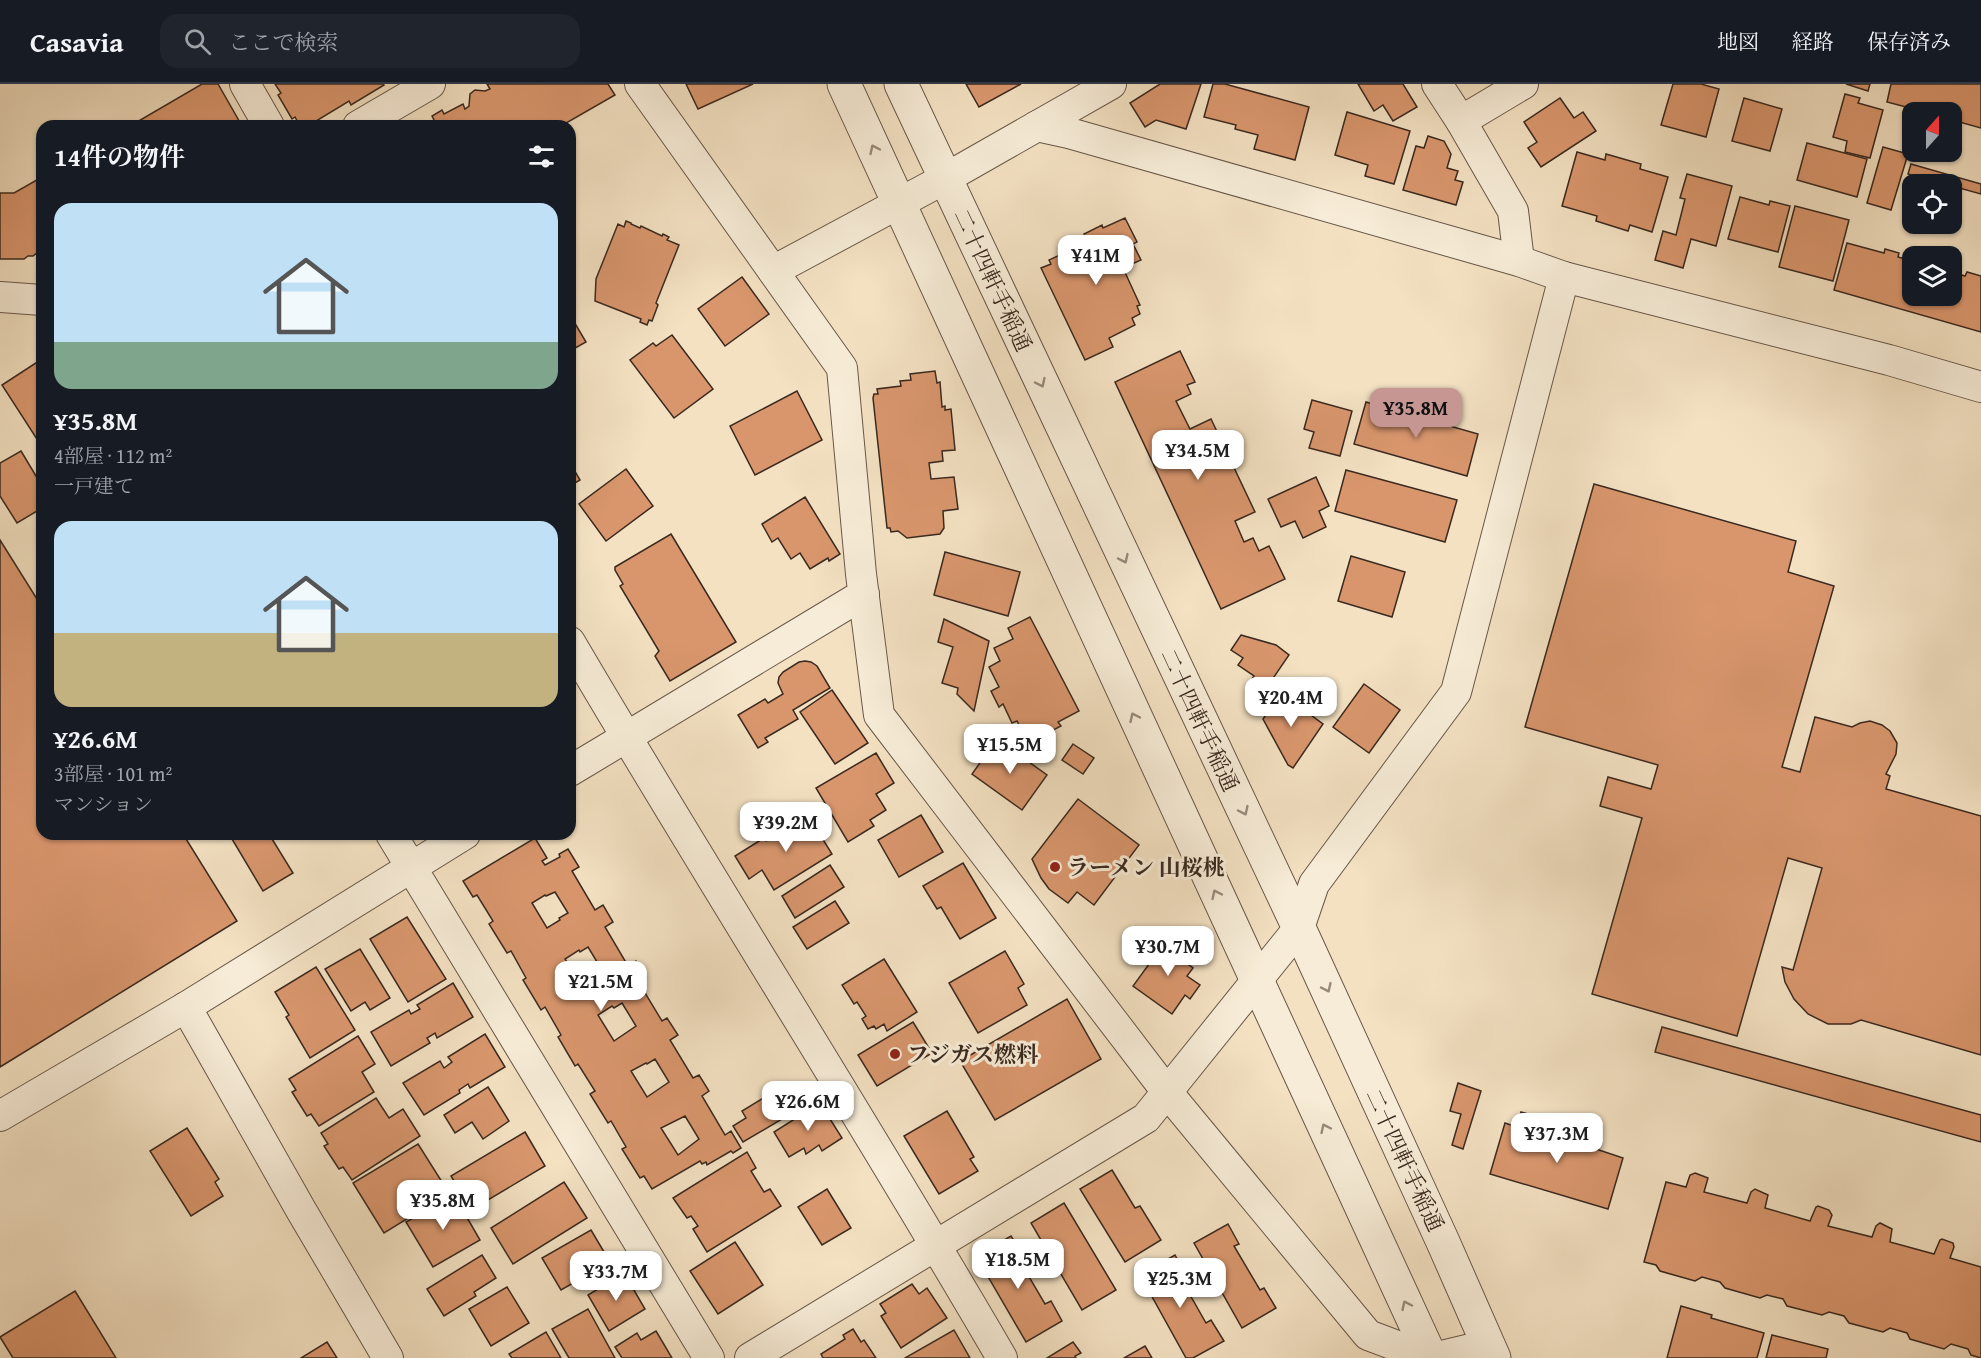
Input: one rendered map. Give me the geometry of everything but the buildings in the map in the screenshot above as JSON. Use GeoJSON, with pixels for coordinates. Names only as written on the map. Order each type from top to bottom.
{"type":"FeatureCollection","features":[{"type":"Feature","properties":{"kind":"street"},"geometry":{"type":"LineString","coordinates":[[245,84],[266,120]]}},
{"type":"Feature","properties":{"kind":"street"},"geometry":{"type":"LineString","coordinates":[[368,120],[430,84]]}},
{"type":"Feature","properties":{"kind":"street"},"geometry":{"type":"LineString","coordinates":[[640,84],[842,368],[864,594],[879,716],[1167,1092],[1368,1335],[1431,1358],[1490,1352]]}},
{"type":"Feature","properties":{"kind":"street"},"geometry":{"type":"LineString","coordinates":[[844,84],[1431,1358]]}},
{"type":"Feature","properties":{"kind":"street","name":"二十四軒手稲通"},"geometry":{"type":"LineString","coordinates":[[901,84],[1299,928],[1443,1242],[1490,1352]]}},
{"type":"Feature","properties":{"kind":"street"},"geometry":{"type":"LineString","coordinates":[[773,271],[1111,84]]}},
{"type":"Feature","properties":{"kind":"street"},"geometry":{"type":"LineString","coordinates":[[1437,84],[1513,211],[1519,261]]}},
{"type":"Feature","properties":{"kind":"street"},"geometry":{"type":"LineString","coordinates":[[1461,121],[1523,84]]}},
{"type":"Feature","properties":{"kind":"street"},"geometry":{"type":"LineString","coordinates":[[1036,126],[1069,133],[1519,261],[1564,277],[1889,360],[1981,387]]}},
{"type":"Feature","properties":{"kind":"street"},"geometry":{"type":"LineString","coordinates":[[750,1358],[1146,1118],[1299,928],[1314,884],[1456,692],[1564,277]]}},
{"type":"Feature","properties":{"kind":"street"},"geometry":{"type":"LineString","coordinates":[[0,297],[36,300]]}},
{"type":"Feature","properties":{"kind":"street"},"geometry":{"type":"LineString","coordinates":[[576,767],[864,594]]}},
{"type":"Feature","properties":{"kind":"street"},"geometry":{"type":"LineString","coordinates":[[576,652],[936,1245],[1002,1358]]}},
{"type":"Feature","properties":{"kind":"street"},"geometry":{"type":"LineString","coordinates":[[395,840],[709,1358]]}},
{"type":"Feature","properties":{"kind":"street"},"geometry":{"type":"LineString","coordinates":[[0,1116],[186,1007],[455,840]]}},
{"type":"Feature","properties":{"kind":"street"},"geometry":{"type":"LineString","coordinates":[[186,1007],[388,1358]]}},
{"type":"Feature","properties":{"kind":"place","name":"ラーメン 山桜桃"},"geometry":{"type":"Point","coordinates":[1055,867]}},
{"type":"Feature","properties":{"kind":"place","name":"フジガス燃料"},"geometry":{"type":"Point","coordinates":[895,1054]}}]}
